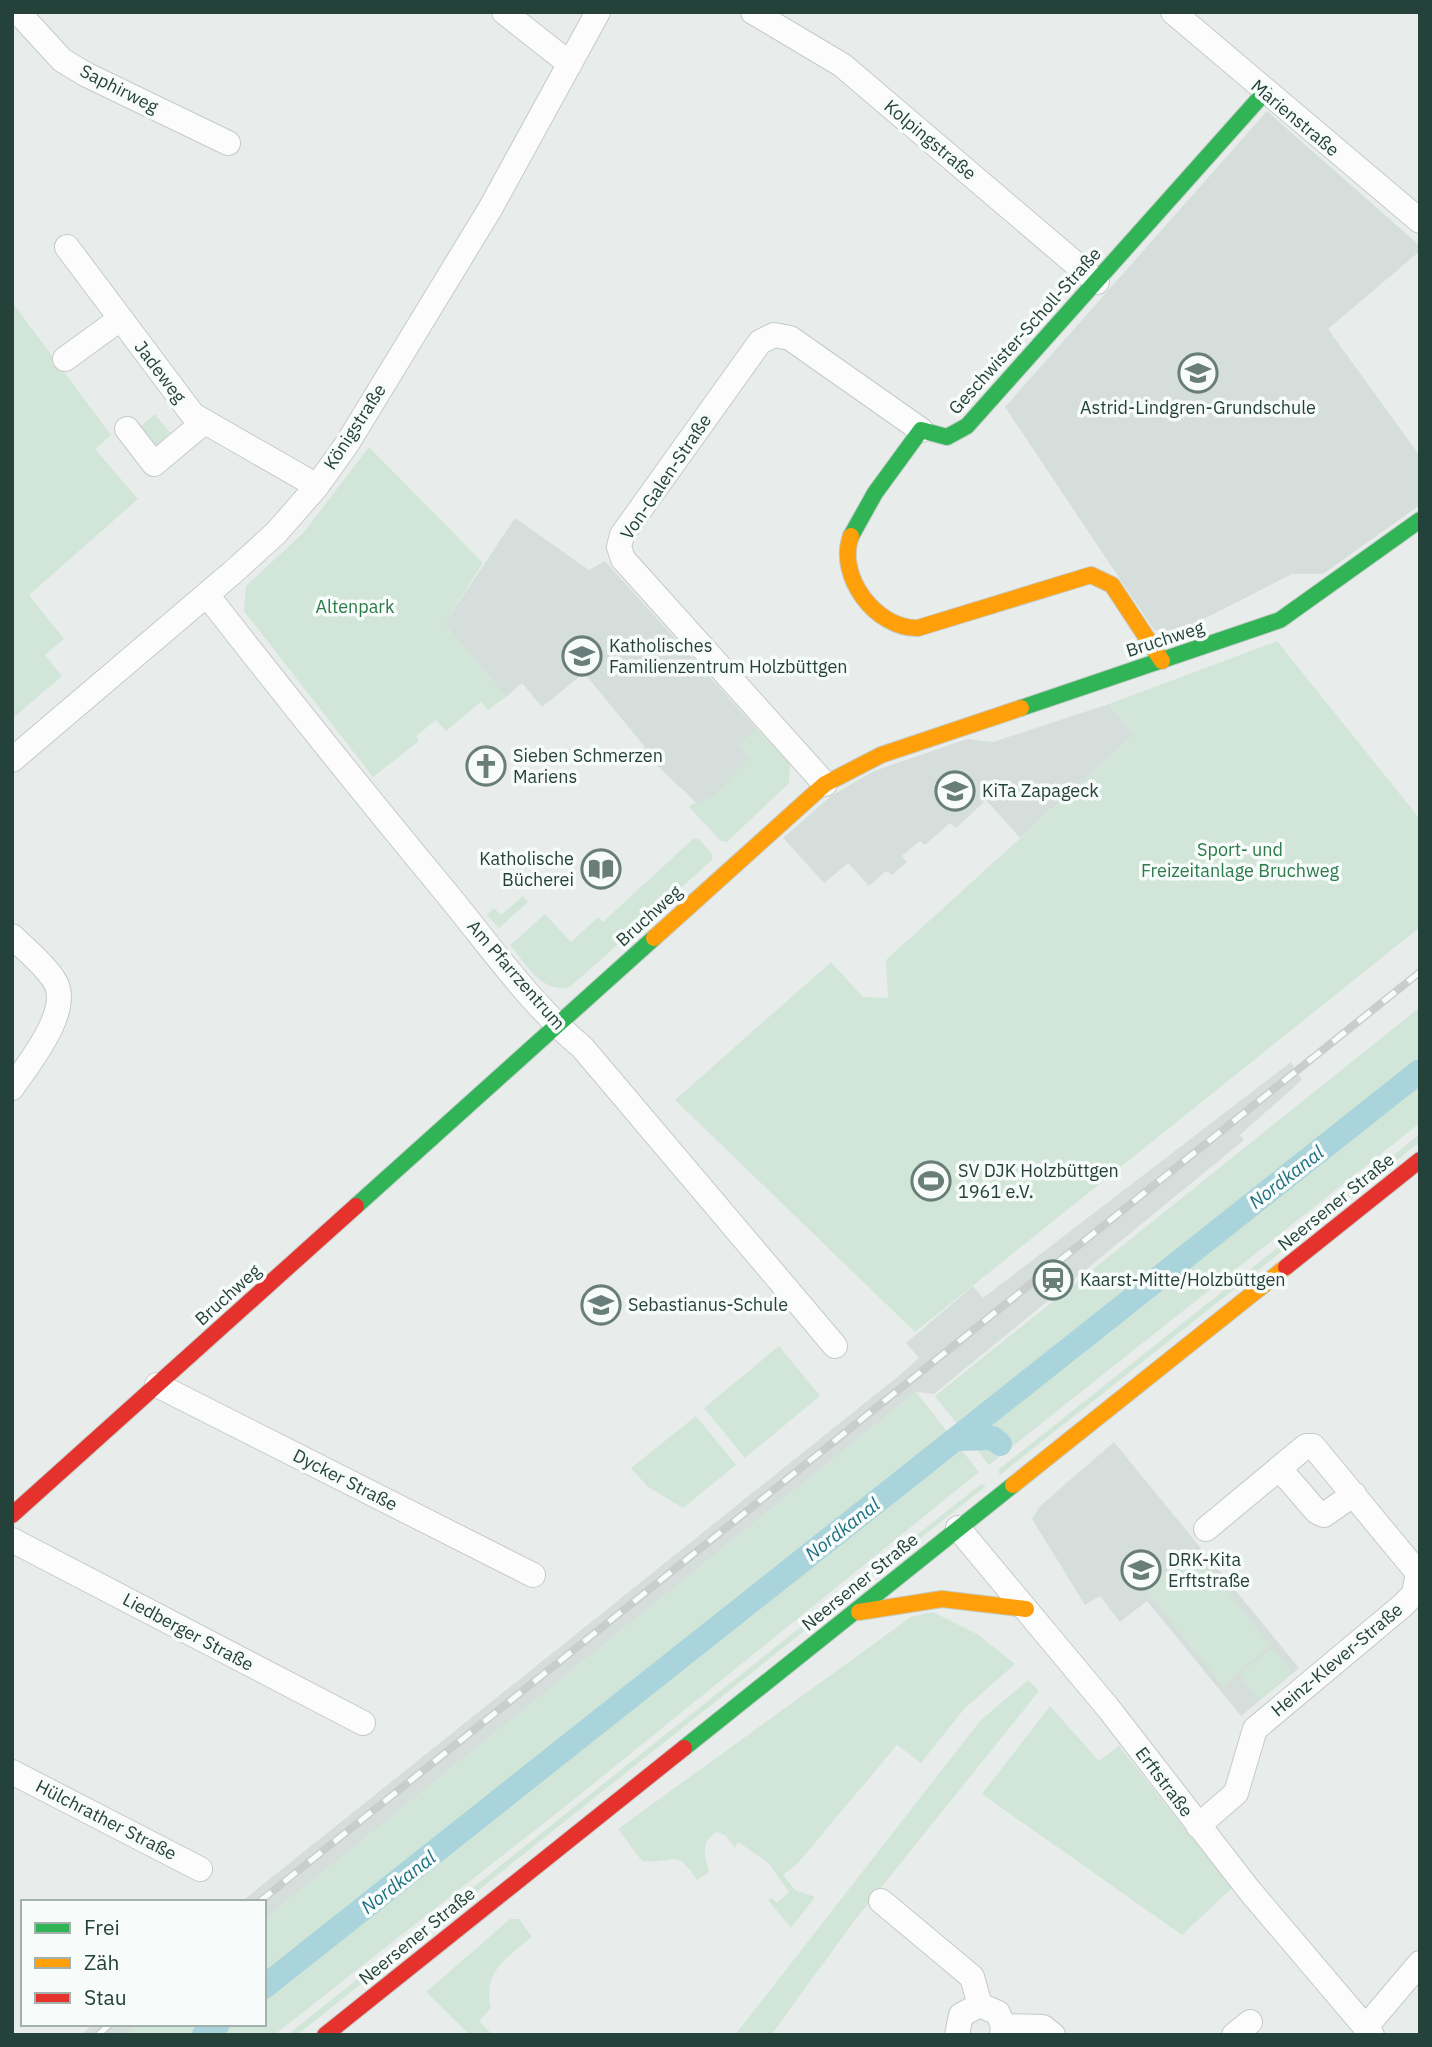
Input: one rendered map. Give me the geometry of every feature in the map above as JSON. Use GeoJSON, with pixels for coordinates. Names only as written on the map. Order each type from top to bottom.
{"type":"FeatureCollection","features":[{"type":"Feature","properties":{"kind":"street"},"geometry":{"type":"LineString","coordinates":[[504,12],[570,64]]}},
{"type":"Feature","properties":{"kind":"street","name":"Königstraße"},"geometry":{"type":"LineString","coordinates":[[12,760],[276,533],[317,485],[347,444],[490,209],[598,12]]}},
{"type":"Feature","properties":{"kind":"street","name":"Kolpingstraße"},"geometry":{"type":"LineString","coordinates":[[753,12],[842,65],[1097,282]]}},
{"type":"Feature","properties":{"kind":"street","name":"Marienstraße"},"geometry":{"type":"LineString","coordinates":[[1173,12],[1420,221]]}},
{"type":"Feature","properties":{"kind":"street","name":"Saphirweg"},"geometry":{"type":"LineString","coordinates":[[24,14],[62,60],[85,74],[228,144]]}},
{"type":"Feature","properties":{"kind":"street","name":"Geschwister-Scholl-Straße"},"geometry":{"type":"LineString","coordinates":[[921,429],[939,437],[961,431],[1265,92]]}},
{"type":"Feature","properties":{"kind":"street","name":"Jadeweg"},"geometry":{"type":"LineString","coordinates":[[67,247],[185,407],[203,423],[317,485]]}},
{"type":"Feature","properties":{"kind":"street"},"geometry":{"type":"LineString","coordinates":[[65,359],[120,318]]}},
{"type":"Feature","properties":{"kind":"street","name":"Von-Galen-Straße"},"geometry":{"type":"LineString","coordinates":[[825,783],[623,559],[619,547],[622,535],[760,342],[774,335],[790,338],[921,429]]}},
{"type":"Feature","properties":{"kind":"street"},"geometry":{"type":"LineString","coordinates":[[127,429],[154,464],[203,423]]}},
{"type":"Feature","properties":{"kind":"street"},"geometry":{"type":"LineString","coordinates":[[921,429],[854,526],[846,548],[848,572],[877,614],[897,627],[918,628],[1091,575],[1112,585],[1162,660]]}},
{"type":"Feature","properties":{"kind":"street","name":"Bruchweg"},"geometry":{"type":"LineString","coordinates":[[12,1515],[825,783],[881,755],[1280,620],[1420,520]]}},
{"type":"Feature","properties":{"kind":"street","name":"Am Pfarrzentrum"},"geometry":{"type":"LineString","coordinates":[[207,595],[341,766],[557,1024],[582,1047],[835,1346]]}},
{"type":"Feature","properties":{"kind":"street"},"geometry":{"type":"LineString","coordinates":[[12,936],[56,981],[60,996],[58,1014],[12,1088]]}},
{"type":"Feature","properties":{"kind":"street","name":"Neersener Straße"},"geometry":{"type":"LineString","coordinates":[[325,2035],[1420,1160]]}},
{"type":"Feature","properties":{"kind":"street","name":"Dycker Straße"},"geometry":{"type":"LineString","coordinates":[[157,1385],[533,1575]]}},
{"type":"Feature","properties":{"kind":"street","name":"Heinz-Klever-Straße"},"geometry":{"type":"LineString","coordinates":[[1198,1826],[1236,1793],[1255,1729],[1414,1594],[1418,1580],[1416,1567],[1313,1446],[1306,1446],[1206,1528]]}},
{"type":"Feature","properties":{"kind":"street"},"geometry":{"type":"LineString","coordinates":[[1279,1468],[1317,1512],[1324,1515],[1354,1494]]}},
{"type":"Feature","properties":{"kind":"street","name":"Erftstraße"},"geometry":{"type":"LineString","coordinates":[[958,1528],[1109,1709],[1198,1826],[1368,2031]]}},
{"type":"Feature","properties":{"kind":"street","name":"Liedberger Straße"},"geometry":{"type":"LineString","coordinates":[[12,1541],[363,1723]]}},
{"type":"Feature","properties":{"kind":"street"},"geometry":{"type":"LineString","coordinates":[[852,1614],[942,1598],[1026,1609]]}},
{"type":"Feature","properties":{"kind":"street","name":"Hülchrather Straße"},"geometry":{"type":"LineString","coordinates":[[12,1772],[200,1868]]}},
{"type":"Feature","properties":{"kind":"street"},"geometry":{"type":"LineString","coordinates":[[881,1901],[972,1977],[979,2005]]}},
{"type":"Feature","properties":{"kind":"street"},"geometry":{"type":"LineString","coordinates":[[1368,2031],[1420,1963]]}},
{"type":"Feature","properties":{"kind":"street"},"geometry":{"type":"LineString","coordinates":[[979,2005],[998,2013],[1002,2030],[1043,2027],[1053,2035]]}},
{"type":"Feature","properties":{"kind":"street"},"geometry":{"type":"LineString","coordinates":[[957,2035],[961,2015],[979,2005]]}},
{"type":"Feature","properties":{"kind":"shaded area","name":"Astrid-Lindgren-Grundschule"},"geometry":{"type":"Polygon","coordinates":[[[1267,111],[1420,246],[1420,251],[1328,329],[1420,456],[1420,505],[1323,574],[1292,574],[1180,631],[1154,630],[1005,407],[1267,111]]]}},
{"type":"Feature","properties":{"kind":"shaded area","name":"Katholisches Familienzentrum Holzbüttgen"},"geometry":{"type":"Polygon","coordinates":[[[515,518],[589,570],[605,561],[757,729],[739,746],[751,758],[709,801],[699,805],[654,763],[642,749],[645,747],[584,673],[542,707],[522,683],[506,697],[444,624],[515,518]]]}},
{"type":"Feature","properties":{"kind":"shaded area","name":"KiTa Zapageck"},"geometry":{"type":"Polygon","coordinates":[[[1109,704],[1134,735],[1020,838],[986,800],[956,828],[950,823],[925,845],[920,841],[902,856],[907,862],[892,875],[886,871],[869,886],[848,863],[824,883],[783,838],[831,796],[874,771],[967,739],[993,742],[1109,704]]]}},
{"type":"Feature","properties":{"kind":"shaded area"},"geometry":{"type":"Polygon","coordinates":[[[1291,1062],[1302,1080],[1240,1135],[1244,1140],[934,1394],[916,1392],[266,1918],[266,1900],[244,1900],[901,1374],[919,1358],[906,1343],[973,1286],[983,1298],[1291,1062]]]}},
{"type":"Feature","properties":{"kind":"shaded area","name":"DRK-Kita Erftstraße"},"geometry":{"type":"Polygon","coordinates":[[[1114,1442],[1299,1668],[1241,1716],[1147,1601],[1120,1622],[1100,1596],[1085,1605],[1032,1519],[1040,1506],[1114,1442]]]}},
{"type":"Feature","properties":{"kind":"shaded area"},"geometry":{"type":"Polygon","coordinates":[[[91,2026],[136,2026],[126,2035],[81,2035],[91,2026]]]}},
{"type":"Feature","properties":{"kind":"green space"},"geometry":{"type":"Polygon","coordinates":[[[12,302],[111,435],[95,449],[138,499],[29,595],[64,639],[45,655],[62,676],[12,719],[12,302]]]}},
{"type":"Feature","properties":{"kind":"green space"},"geometry":{"type":"Polygon","coordinates":[[[155,414],[170,433],[157,445],[150,443],[139,428],[155,414]]]}},
{"type":"Feature","properties":{"kind":"green space","name":"Altenpark"},"geometry":{"type":"Polygon","coordinates":[[[369,447],[483,563],[444,624],[506,697],[488,710],[481,702],[446,731],[436,720],[416,736],[419,741],[373,777],[244,611],[246,586],[304,532],[369,447]]]}},
{"type":"Feature","properties":{"kind":"green space","name":"Sport- und Freizeitanlage Bruchweg"},"geometry":{"type":"Polygon","coordinates":[[[1277,641],[1420,819],[1420,927],[915,1332],[675,1100],[831,962],[863,997],[888,998],[886,960],[1134,735],[1109,704],[1277,641]]]}},
{"type":"Feature","properties":{"kind":"green space"},"geometry":{"type":"Polygon","coordinates":[[[757,729],[790,764],[789,783],[727,842],[721,841],[689,807],[695,802],[699,805],[706,798],[709,801],[750,758],[739,746],[757,729]]]}},
{"type":"Feature","properties":{"kind":"green space"},"geometry":{"type":"Polygon","coordinates":[[[694,838],[699,839],[713,855],[712,860],[570,987],[560,988],[543,982],[510,945],[545,914],[571,942],[598,917],[603,922],[694,838]]]}},
{"type":"Feature","properties":{"kind":"green space"},"geometry":{"type":"Polygon","coordinates":[[[523,896],[528,902],[499,928],[487,915],[494,908],[501,915],[523,896]]]}},
{"type":"Feature","properties":{"kind":"green space"},"geometry":{"type":"Polygon","coordinates":[[[1420,1007],[1420,1123],[989,1465],[935,1396],[1420,1007]]]}},
{"type":"Feature","properties":{"kind":"green space"},"geometry":{"type":"Polygon","coordinates":[[[1420,1134],[1420,1142],[1000,1475],[998,1470],[1420,1134]]]}},
{"type":"Feature","properties":{"kind":"green space"},"geometry":{"type":"Polygon","coordinates":[[[779,1346],[820,1396],[745,1458],[704,1408],[779,1346]]]}},
{"type":"Feature","properties":{"kind":"green space"},"geometry":{"type":"Polygon","coordinates":[[[916,1392],[979,1472],[567,1805],[274,2035],[126,2035],[136,2026],[266,2026],[266,1918],[916,1392]]]}},
{"type":"Feature","properties":{"kind":"green space"},"geometry":{"type":"Polygon","coordinates":[[[696,1416],[736,1465],[683,1508],[648,1487],[631,1468],[696,1416]]]}},
{"type":"Feature","properties":{"kind":"green space"},"geometry":{"type":"Polygon","coordinates":[[[981,1484],[986,1486],[297,2035],[287,2035],[981,1484]]]}},
{"type":"Feature","properties":{"kind":"green space"},"geometry":{"type":"Polygon","coordinates":[[[1194,1550],[1270,1645],[1223,1686],[1145,1589],[1194,1550]]]}},
{"type":"Feature","properties":{"kind":"green space"},"geometry":{"type":"Polygon","coordinates":[[[933,1612],[977,1634],[1015,1664],[964,1709],[921,1763],[897,1745],[798,1863],[783,1875],[795,1890],[815,1897],[791,1928],[768,1900],[772,1898],[777,1903],[789,1892],[768,1863],[738,1842],[735,1848],[726,1836],[717,1832],[707,1841],[705,1855],[709,1872],[697,1880],[684,1863],[678,1860],[642,1861],[618,1829],[911,1617],[933,1612]]]}},
{"type":"Feature","properties":{"kind":"green space"},"geometry":{"type":"Polygon","coordinates":[[[1272,1648],[1292,1672],[1259,1700],[1239,1675],[1272,1648]]]}},
{"type":"Feature","properties":{"kind":"green space"},"geometry":{"type":"Polygon","coordinates":[[[1028,1680],[1039,1691],[855,1920],[771,2035],[735,2035],[980,1721],[1028,1680]]]}},
{"type":"Feature","properties":{"kind":"green space"},"geometry":{"type":"Polygon","coordinates":[[[1050,1706],[1099,1761],[1119,1746],[1232,1888],[1182,1935],[982,1794],[1050,1706]]]}},
{"type":"Feature","properties":{"kind":"green space"},"geometry":{"type":"Polygon","coordinates":[[[510,1919],[519,1919],[532,1937],[506,1959],[493,1975],[489,1995],[491,2008],[479,2021],[493,2035],[470,2035],[426,1992],[510,1919]]]}},
{"type":"Feature","properties":{"kind":"waterway","name":"Nordkanal"},"geometry":{"type":"LineString","coordinates":[[266,1985],[1420,1071]]}},
{"type":"Feature","properties":{"kind":"waterway"},"geometry":{"type":"LineString","coordinates":[[956,1439],[993,1438],[1000,1444]]}},
{"type":"Feature","properties":{"kind":"waterway","name":"Nordkanal"},"geometry":{"type":"LineString","coordinates":[[204,2035],[215,2026]]}},
{"type":"Feature","properties":{"kind":"railway"},"geometry":{"type":"LineString","coordinates":[[261,1900],[1420,972]]}},
{"type":"Feature","properties":{"kind":"railway"},"geometry":{"type":"LineString","coordinates":[[98,2035],[108,2026]]}},
{"type":"Feature","properties":{"kind":"traffic: fast"},"geometry":{"type":"LineString","coordinates":[[851,536],[875,493],[921,430],[947,437],[967,426],[1265,92]]}},
{"type":"Feature","properties":{"kind":"traffic: fast"},"geometry":{"type":"LineString","coordinates":[[1021,708],[1280,620],[1420,520]]}},
{"type":"Feature","properties":{"kind":"traffic: fast"},"geometry":{"type":"LineString","coordinates":[[356,1206],[654,938]]}},
{"type":"Feature","properties":{"kind":"traffic: fast"},"geometry":{"type":"LineString","coordinates":[[684,1748],[1013,1485]]}},
{"type":"Feature","properties":{"kind":"traffic: slow"},"geometry":{"type":"LineString","coordinates":[[851,536],[849,567],[855,583],[874,610],[902,626],[918,628],[1091,575],[1112,585],[1162,661]]}},
{"type":"Feature","properties":{"kind":"traffic: slow"},"geometry":{"type":"LineString","coordinates":[[654,938],[825,784],[881,755],[1021,708]]}},
{"type":"Feature","properties":{"kind":"traffic: slow"},"geometry":{"type":"LineString","coordinates":[[1013,1485],[1286,1267]]}},
{"type":"Feature","properties":{"kind":"traffic: slow"},"geometry":{"type":"LineString","coordinates":[[859,1612],[942,1599],[1026,1609]]}},
{"type":"Feature","properties":{"kind":"traffic: jam"},"geometry":{"type":"LineString","coordinates":[[1286,1267],[1420,1160]]}},
{"type":"Feature","properties":{"kind":"traffic: jam"},"geometry":{"type":"LineString","coordinates":[[12,1515],[356,1206]]}},
{"type":"Feature","properties":{"kind":"traffic: jam"},"geometry":{"type":"LineString","coordinates":[[325,2035],[684,1748]]}},
{"type":"Feature","properties":{"kind":"place","name":"Astrid-Lindgren-Grundschule"},"geometry":{"type":"Point","coordinates":[1198,373]}},
{"type":"Feature","properties":{"kind":"place","name":"Katholisches Familienzentrum Holzbüttgen"},"geometry":{"type":"Point","coordinates":[582,656]}},
{"type":"Feature","properties":{"kind":"place","name":"Sieben Schmerzen Mariens"},"geometry":{"type":"Point","coordinates":[486,766]}},
{"type":"Feature","properties":{"kind":"place","name":"KiTa Zapageck"},"geometry":{"type":"Point","coordinates":[955,791]}},
{"type":"Feature","properties":{"kind":"place","name":"Katholische Bücherei"},"geometry":{"type":"Point","coordinates":[601,869]}},
{"type":"Feature","properties":{"kind":"place","name":"SV DJK Holzbüttgen 1961 e.V."},"geometry":{"type":"Point","coordinates":[931,1181]}},
{"type":"Feature","properties":{"kind":"place","name":"Kaarst-Mitte/Holzbüttgen"},"geometry":{"type":"Point","coordinates":[1053,1280]}},
{"type":"Feature","properties":{"kind":"place","name":"Sebastianus-Schule"},"geometry":{"type":"Point","coordinates":[601,1305]}},
{"type":"Feature","properties":{"kind":"place","name":"DRK-Kita Erftstraße"},"geometry":{"type":"Point","coordinates":[1141,1570]}}]}
